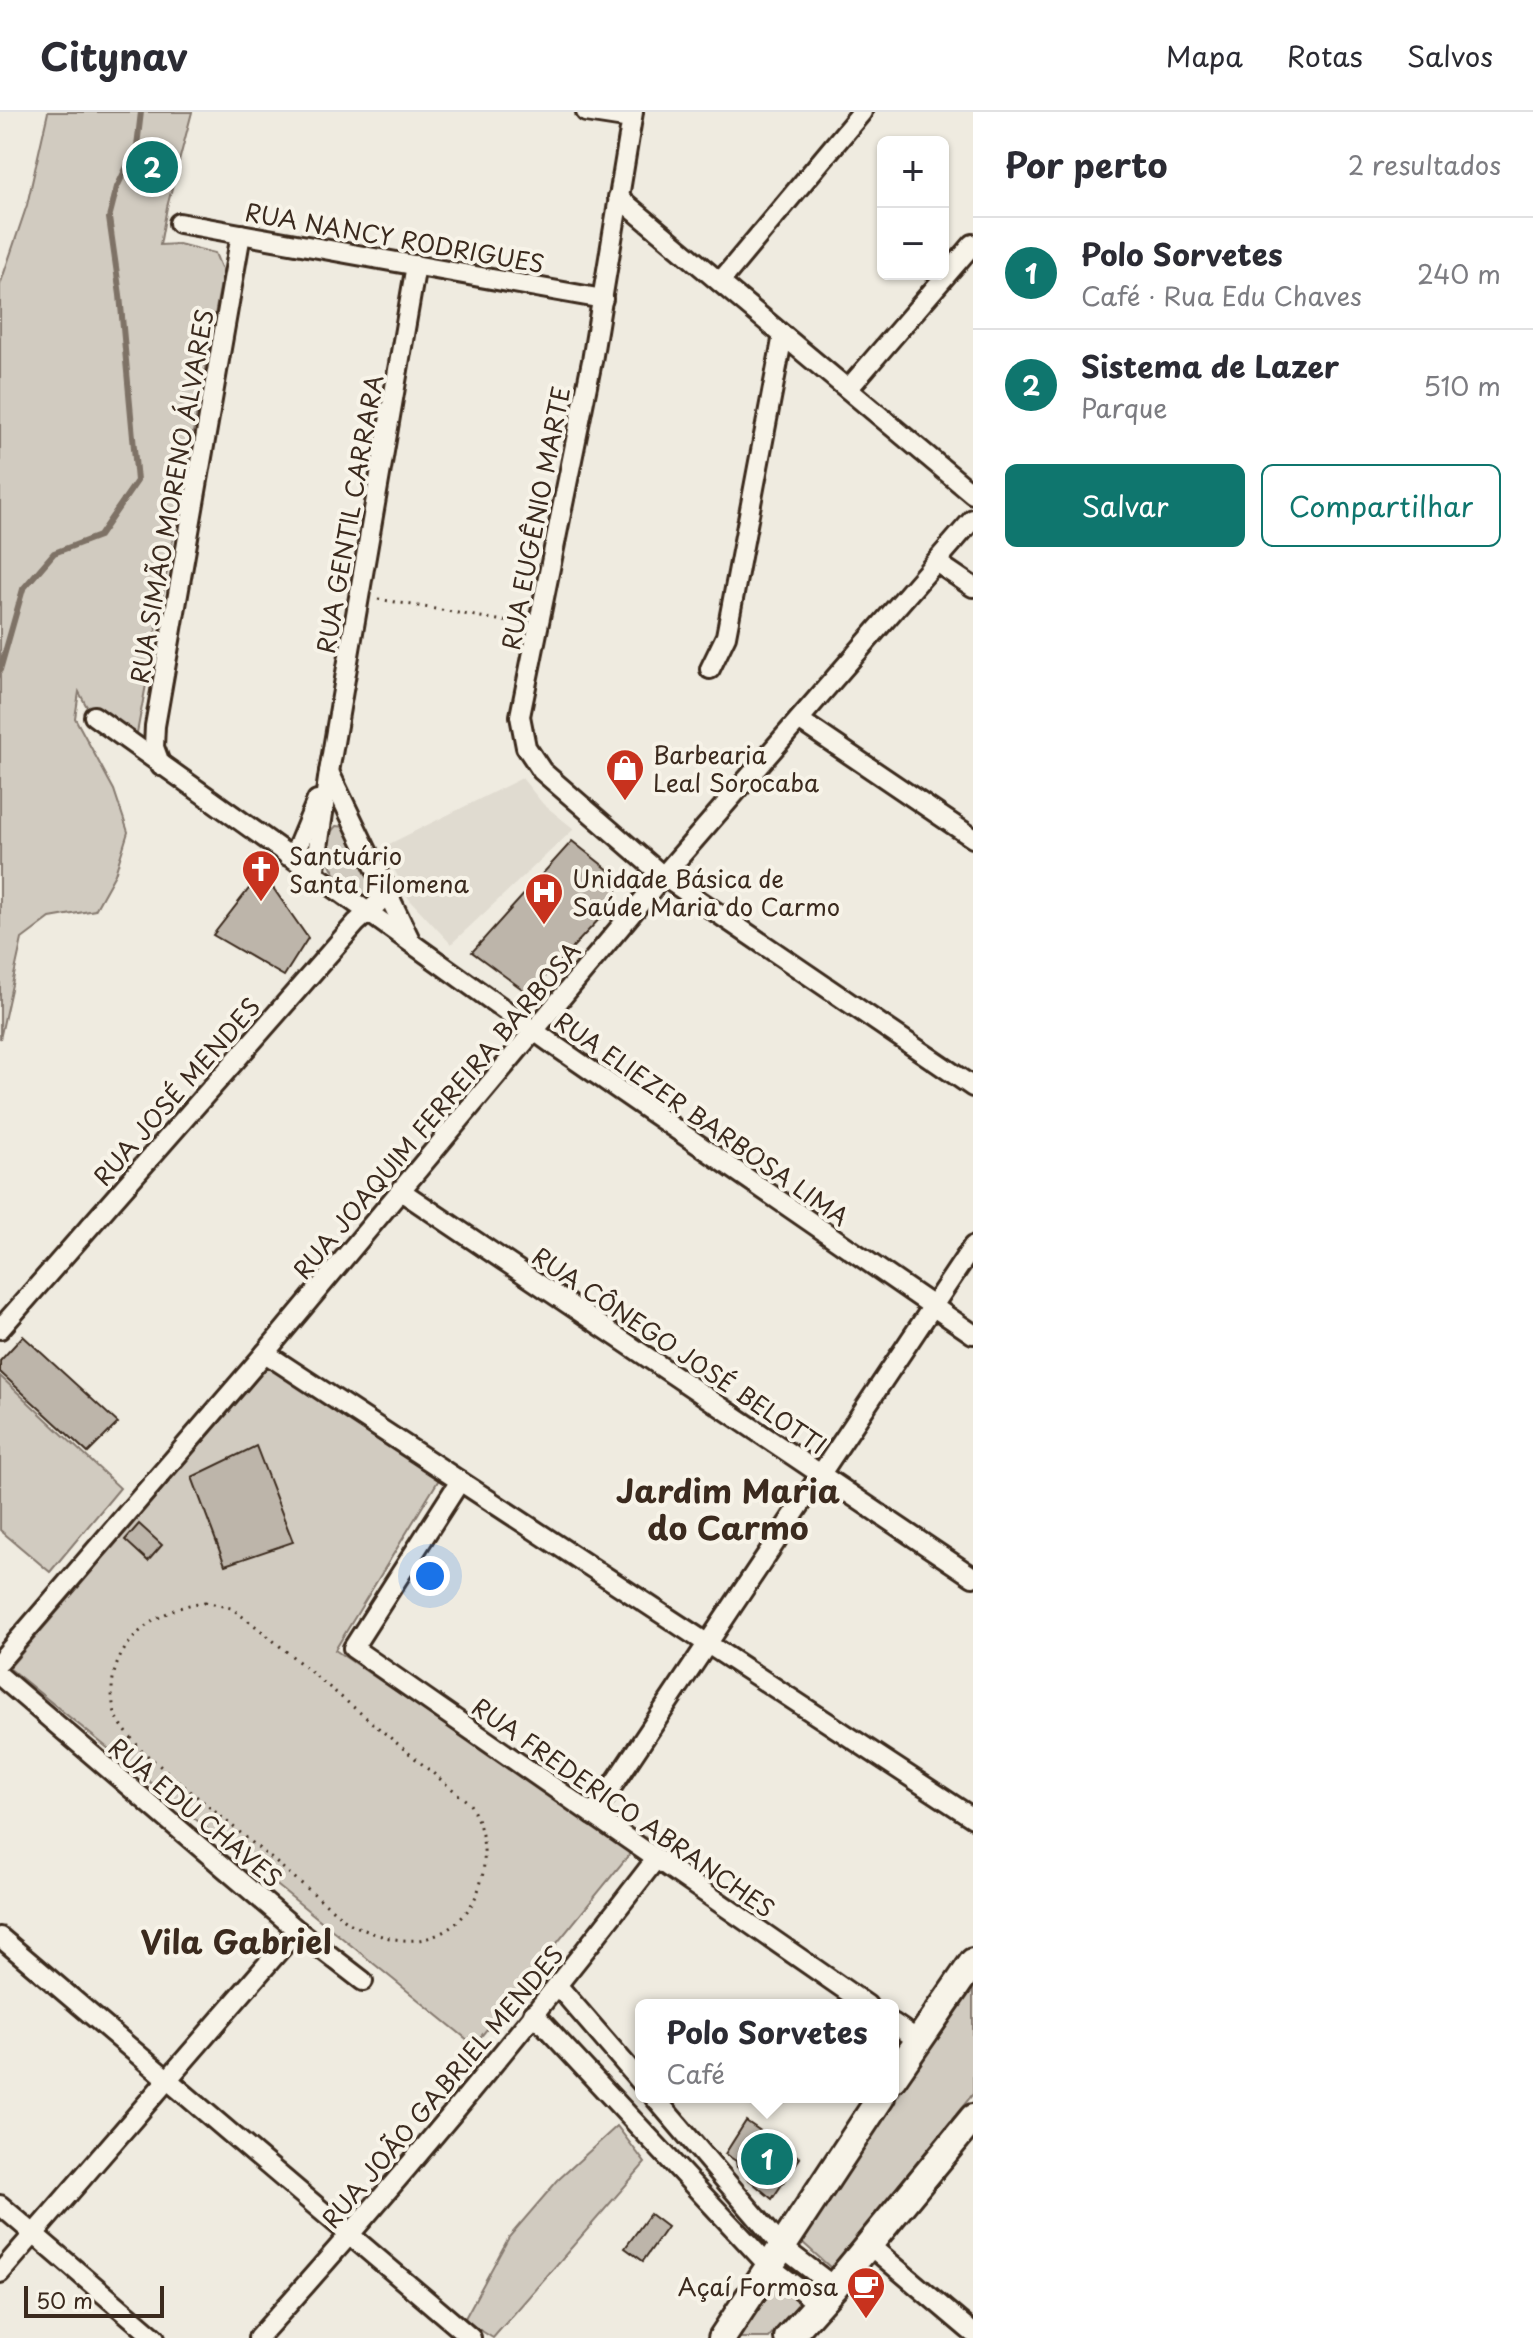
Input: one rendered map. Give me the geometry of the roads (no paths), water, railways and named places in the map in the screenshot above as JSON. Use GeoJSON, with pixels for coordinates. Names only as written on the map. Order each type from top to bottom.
{"type":"FeatureCollection","features":[{"type":"Feature","properties":{"kind":"main road"},"geometry":{"type":"LineString","coordinates":[[899,2069],[973,1962]]}},
{"type":"Feature","properties":{"kind":"main road"},"geometry":{"type":"LineString","coordinates":[[722,2338],[877,2103]]}},
{"type":"Feature","properties":{"kind":"main road"},"geometry":{"type":"LineString","coordinates":[[801,2333],[827,2295],[973,2118]]}},
{"type":"Feature","properties":{"kind":"street"},"geometry":{"type":"LineString","coordinates":[[586,112],[632,116]]}},
{"type":"Feature","properties":{"kind":"street"},"geometry":{"type":"LineString","coordinates":[[720,282],[862,112]]}},
{"type":"Feature","properties":{"kind":"street","name":"RUA EUGÊNIO MARTE"},"geometry":{"type":"LineString","coordinates":[[632,116],[603,299],[520,716],[526,747],[542,771],[663,876],[973,1087]]}},
{"type":"Feature","properties":{"kind":"street"},"geometry":{"type":"LineString","coordinates":[[618,197],[973,494]]}},
{"type":"Feature","properties":{"kind":"street","name":"RUA NANCY RODRIGUES"},"geometry":{"type":"LineString","coordinates":[[179,223],[603,299]]}},
{"type":"Feature","properties":{"kind":"street","name":"RUA SIMÃO MORENO ÁLVARES"},"geometry":{"type":"LineString","coordinates":[[161,766],[154,747],[155,726],[241,234]]}},
{"type":"Feature","properties":{"kind":"street"},"geometry":{"type":"LineString","coordinates":[[848,389],[973,244]]}},
{"type":"Feature","properties":{"kind":"street","name":"RUA GENTIL CARRARA"},"geometry":{"type":"LineString","coordinates":[[314,875],[416,265]]}},
{"type":"Feature","properties":{"kind":"street"},"geometry":{"type":"LineString","coordinates":[[710,669],[726,636],[783,335]]}},
{"type":"Feature","properties":{"kind":"street","name":"RUA JOAQUIM FERREIRA BARBOSA"},"geometry":{"type":"LineString","coordinates":[[0,1661],[265,1353],[663,876],[973,519]]}},
{"type":"Feature","properties":{"kind":"street"},"geometry":{"type":"LineString","coordinates":[[936,562],[973,587]]}},
{"type":"Feature","properties":{"kind":"street","name":"RUA ELIEZER BARBOSA LIMA"},"geometry":{"type":"LineString","coordinates":[[94,716],[366,913],[973,1334]]}},
{"type":"Feature","properties":{"kind":"street"},"geometry":{"type":"LineString","coordinates":[[799,720],[973,838]]}},
{"type":"Feature","properties":{"kind":"street"},"geometry":{"type":"LineString","coordinates":[[329,772],[413,946]]}},
{"type":"Feature","properties":{"kind":"street","name":"RUA GENTIL CARRARA"},"geometry":{"type":"LineString","coordinates":[[288,856],[297,848],[329,772]]}},
{"type":"Feature","properties":{"kind":"street","name":"RUA JOSÉ MENDES"},"geometry":{"type":"LineString","coordinates":[[0,1329],[378,903],[384,884]]}},
{"type":"Feature","properties":{"kind":"street","name":"RUA CÔNEGO JOSÉ BELOTTI"},"geometry":{"type":"LineString","coordinates":[[401,1191],[973,1577]]}},
{"type":"Feature","properties":{"kind":"street"},"geometry":{"type":"LineString","coordinates":[[593,1815],[973,1246]]}},
{"type":"Feature","properties":{"kind":"street"},"geometry":{"type":"LineString","coordinates":[[265,1353],[973,1818]]}},
{"type":"Feature","properties":{"kind":"street","name":"RUA FREDERICO ABRANCHES"},"geometry":{"type":"LineString","coordinates":[[460,1481],[353,1648],[858,1999]]}},
{"type":"Feature","properties":{"kind":"street","name":"RUA EDU CHAVES"},"geometry":{"type":"LineString","coordinates":[[0,1676],[297,1930],[363,1981]]}},
{"type":"Feature","properties":{"kind":"street","name":"RUA JOÃO GABRIEL MENDES"},"geometry":{"type":"LineString","coordinates":[[258,2338],[351,2236],[656,1859]]}},
{"type":"Feature","properties":{"kind":"street"},"geometry":{"type":"LineString","coordinates":[[0,2273],[297,1930]]}},
{"type":"Feature","properties":{"kind":"street"},"geometry":{"type":"LineString","coordinates":[[0,1937],[471,2338]]}},
{"type":"Feature","properties":{"kind":"street"},"geometry":{"type":"LineString","coordinates":[[557,1985],[635,2075]]}},
{"type":"Feature","properties":{"kind":"street"},"geometry":{"type":"LineString","coordinates":[[533,2013],[776,2257],[827,2295]]}},
{"type":"Feature","properties":{"kind":"street"},"geometry":{"type":"LineString","coordinates":[[899,2027],[919,2041]]}},
{"type":"Feature","properties":{"kind":"street"},"geometry":{"type":"LineString","coordinates":[[659,2103],[776,2257]]}},
{"type":"Feature","properties":{"kind":"street"},"geometry":{"type":"LineString","coordinates":[[0,2205],[155,2338]]}},
{"type":"Feature","properties":{"kind":"street"},"geometry":{"type":"LineString","coordinates":[[868,2244],[973,2333]]}},
{"type":"Feature","properties":{"kind":"waterway"},"geometry":{"type":"LineString","coordinates":[[0,670],[23,589],[54,553],[99,536],[137,481],[120,295],[109,218],[117,187],[137,146],[141,112]]}},
{"type":"Feature","properties":{"kind":"place","name":"Sistema de Lazer"},"geometry":{"type":"Point","coordinates":[152,167]}},
{"type":"Feature","properties":{"kind":"place","name":"Barbearia Leal Sorocaba"},"geometry":{"type":"Point","coordinates":[625,802]}},
{"type":"Feature","properties":{"kind":"place","name":"Santuário Santa Filomena"},"geometry":{"type":"Point","coordinates":[261,903]}},
{"type":"Feature","properties":{"kind":"place","name":"Unidade Básica de Saúde Maria do Carmo"},"geometry":{"type":"Point","coordinates":[544,926]}},
{"type":"Feature","properties":{"kind":"place","name":"Polo Sorvetes"},"geometry":{"type":"Point","coordinates":[767,2159]}},
{"type":"Feature","properties":{"kind":"place","name":"Açaí Formosa"},"geometry":{"type":"Point","coordinates":[866,2320]}},
{"type":"Feature","properties":{"kind":"district","name":"Jardim Maria do Carmo"},"geometry":{"type":"Point","coordinates":[728,1508]}},
{"type":"Feature","properties":{"kind":"district","name":"Vila Gabriel"},"geometry":{"type":"Point","coordinates":[236,1941]}}]}
